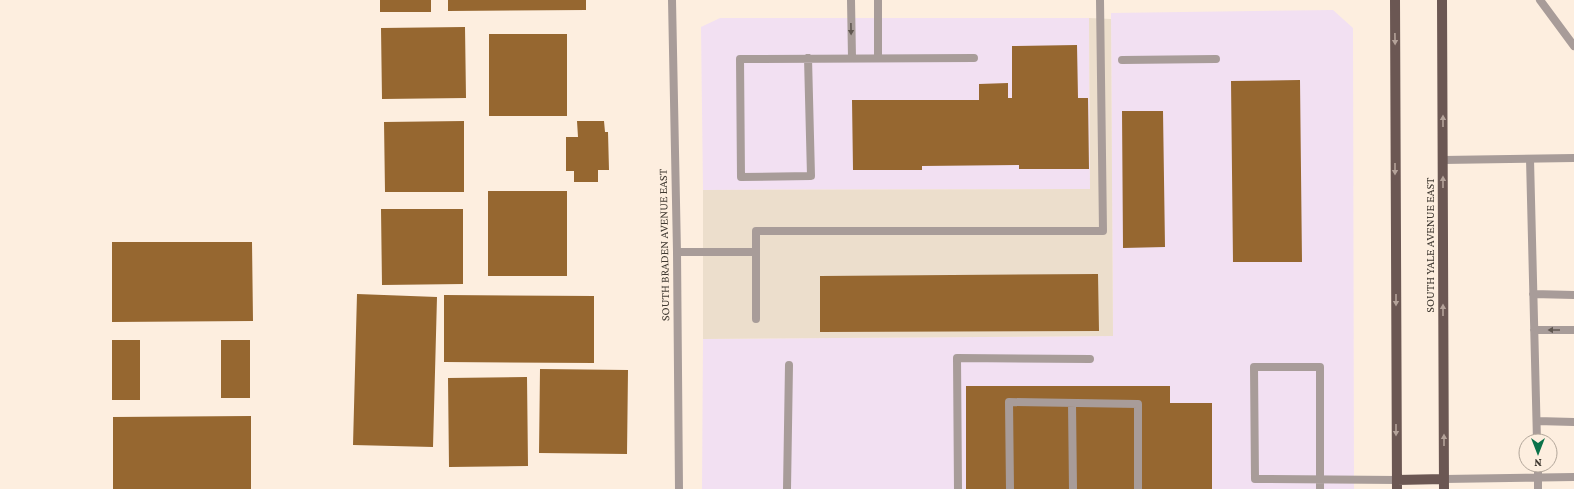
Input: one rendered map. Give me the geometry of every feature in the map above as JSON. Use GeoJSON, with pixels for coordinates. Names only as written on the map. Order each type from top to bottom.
{"type":"FeatureCollection","features":[{"type":"Feature","properties":{"kind":"main road"},"geometry":{"type":"LineString","coordinates":[[1395,0],[1397,484],[1444,484]]}},
{"type":"Feature","properties":{"kind":"main road","name":"SOUTH YALE AVENUE EAST"},"geometry":{"type":"LineString","coordinates":[[1442,0],[1444,484]]}},
{"type":"Feature","properties":{"kind":"street","name":"SOUTH BRADEN AVENUE EAST"},"geometry":{"type":"LineString","coordinates":[[672,0],[677,252],[678,489]]}},
{"type":"Feature","properties":{"kind":"street"},"geometry":{"type":"LineString","coordinates":[[851,0],[852,58]]}},
{"type":"Feature","properties":{"kind":"street"},"geometry":{"type":"LineString","coordinates":[[878,0],[878,58]]}},
{"type":"Feature","properties":{"kind":"street"},"geometry":{"type":"LineString","coordinates":[[756,319],[756,231],[1103,231],[1100,0]]}},
{"type":"Feature","properties":{"kind":"street"},"geometry":{"type":"LineString","coordinates":[[1540,0],[1574,46]]}},
{"type":"Feature","properties":{"kind":"street"},"geometry":{"type":"LineString","coordinates":[[808,58],[811,176],[741,177],[740,59],[808,58],[974,58]]}},
{"type":"Feature","properties":{"kind":"street"},"geometry":{"type":"LineString","coordinates":[[1122,60],[1216,59]]}},
{"type":"Feature","properties":{"kind":"street"},"geometry":{"type":"LineString","coordinates":[[1443,160],[1574,158]]}},
{"type":"Feature","properties":{"kind":"street"},"geometry":{"type":"LineString","coordinates":[[1530,159],[1537,433]]}},
{"type":"Feature","properties":{"kind":"street"},"geometry":{"type":"LineString","coordinates":[[677,252],[756,252]]}},
{"type":"Feature","properties":{"kind":"street"},"geometry":{"type":"LineString","coordinates":[[1533,294],[1574,295]]}},
{"type":"Feature","properties":{"kind":"street"},"geometry":{"type":"LineString","coordinates":[[1534,330],[1574,330]]}},
{"type":"Feature","properties":{"kind":"street"},"geometry":{"type":"LineString","coordinates":[[958,489],[957,358],[1090,359]]}},
{"type":"Feature","properties":{"kind":"street"},"geometry":{"type":"LineString","coordinates":[[787,489],[789,365]]}},
{"type":"Feature","properties":{"kind":"street"},"geometry":{"type":"LineString","coordinates":[[1320,489],[1320,480],[1320,367],[1254,367],[1255,479],[1320,480],[1397,484]]}},
{"type":"Feature","properties":{"kind":"street"},"geometry":{"type":"LineString","coordinates":[[1010,489],[1009,402],[1138,404],[1138,489]]}},
{"type":"Feature","properties":{"kind":"street"},"geometry":{"type":"LineString","coordinates":[[1072,403],[1073,489]]}},
{"type":"Feature","properties":{"kind":"street"},"geometry":{"type":"LineString","coordinates":[[1537,421],[1574,422]]}},
{"type":"Feature","properties":{"kind":"street"},"geometry":{"type":"LineString","coordinates":[[1538,473],[1538,489]]}},
{"type":"Feature","properties":{"kind":"street"},"geometry":{"type":"LineString","coordinates":[[1444,484],[1574,477]]}},
{"type":"Feature","properties":{"kind":"shaded area"},"geometry":{"type":"Polygon","coordinates":[[[1333,10],[1353,28],[1354,489],[702,489],[703,339],[1113,336],[1111,13],[1333,10]]]}},
{"type":"Feature","properties":{"kind":"shaded area"},"geometry":{"type":"Polygon","coordinates":[[[720,18],[1089,18],[1090,189],[703,190],[701,27],[720,18]]]}},
{"type":"Feature","properties":{"kind":"shaded area"},"geometry":{"type":"Polygon","coordinates":[[[1089,18],[1111,19],[1113,336],[703,339],[703,190],[1090,189],[1089,18]]]}},
{"type":"Feature","properties":{"kind":"building"},"geometry":{"type":"Polygon","coordinates":[[[380,0],[431,0],[431,12],[380,12],[380,0]]]}},
{"type":"Feature","properties":{"kind":"building"},"geometry":{"type":"Polygon","coordinates":[[[448,0],[586,0],[586,10],[448,11],[448,0]]]}},
{"type":"Feature","properties":{"kind":"building"},"geometry":{"type":"Polygon","coordinates":[[[465,27],[466,98],[382,99],[381,28],[465,27]]]}},
{"type":"Feature","properties":{"kind":"building"},"geometry":{"type":"Polygon","coordinates":[[[489,34],[567,34],[567,116],[489,116],[489,34]]]}},
{"type":"Feature","properties":{"kind":"building"},"geometry":{"type":"Polygon","coordinates":[[[1077,45],[1078,98],[1088,98],[1089,169],[1019,169],[1019,165],[922,166],[922,170],[853,170],[852,100],[979,100],[979,84],[1008,83],[1008,98],[1012,98],[1012,46],[1077,45]]]}},
{"type":"Feature","properties":{"kind":"building"},"geometry":{"type":"Polygon","coordinates":[[[1300,80],[1302,262],[1233,262],[1231,81],[1300,80]]]}},
{"type":"Feature","properties":{"kind":"building"},"geometry":{"type":"Polygon","coordinates":[[[1122,111],[1163,111],[1165,247],[1123,248],[1122,111]]]}},
{"type":"Feature","properties":{"kind":"building"},"geometry":{"type":"Polygon","coordinates":[[[464,121],[464,192],[385,192],[384,122],[464,121]]]}},
{"type":"Feature","properties":{"kind":"building"},"geometry":{"type":"Polygon","coordinates":[[[577,121],[604,121],[605,132],[608,132],[609,170],[598,170],[598,182],[574,182],[574,171],[566,171],[566,137],[578,137],[577,121]]]}},
{"type":"Feature","properties":{"kind":"building"},"geometry":{"type":"Polygon","coordinates":[[[488,191],[567,191],[567,276],[488,276],[488,191]]]}},
{"type":"Feature","properties":{"kind":"building"},"geometry":{"type":"Polygon","coordinates":[[[381,209],[463,209],[463,284],[382,285],[381,209]]]}},
{"type":"Feature","properties":{"kind":"building"},"geometry":{"type":"Polygon","coordinates":[[[112,242],[252,242],[253,321],[112,322],[112,242]]]}},
{"type":"Feature","properties":{"kind":"building"},"geometry":{"type":"Polygon","coordinates":[[[1098,274],[1099,331],[820,332],[820,276],[1098,274]]]}},
{"type":"Feature","properties":{"kind":"building"},"geometry":{"type":"Polygon","coordinates":[[[357,294],[437,297],[433,447],[353,445],[357,294]]]}},
{"type":"Feature","properties":{"kind":"building"},"geometry":{"type":"Polygon","coordinates":[[[444,295],[594,296],[594,363],[444,362],[444,295]]]}},
{"type":"Feature","properties":{"kind":"building"},"geometry":{"type":"Polygon","coordinates":[[[112,340],[140,340],[140,400],[112,400],[112,340]]]}},
{"type":"Feature","properties":{"kind":"building"},"geometry":{"type":"Polygon","coordinates":[[[221,340],[250,340],[250,398],[221,398],[221,340]]]}},
{"type":"Feature","properties":{"kind":"building"},"geometry":{"type":"Polygon","coordinates":[[[540,369],[628,370],[627,454],[539,453],[540,369]]]}},
{"type":"Feature","properties":{"kind":"building"},"geometry":{"type":"Polygon","coordinates":[[[527,377],[528,466],[449,467],[448,378],[527,377]]]}},
{"type":"Feature","properties":{"kind":"building"},"geometry":{"type":"Polygon","coordinates":[[[966,386],[1170,386],[1170,403],[1212,403],[1212,489],[966,489],[966,386]]]}},
{"type":"Feature","properties":{"kind":"building"},"geometry":{"type":"Polygon","coordinates":[[[251,416],[251,489],[113,489],[113,417],[251,416]]]}}]}
